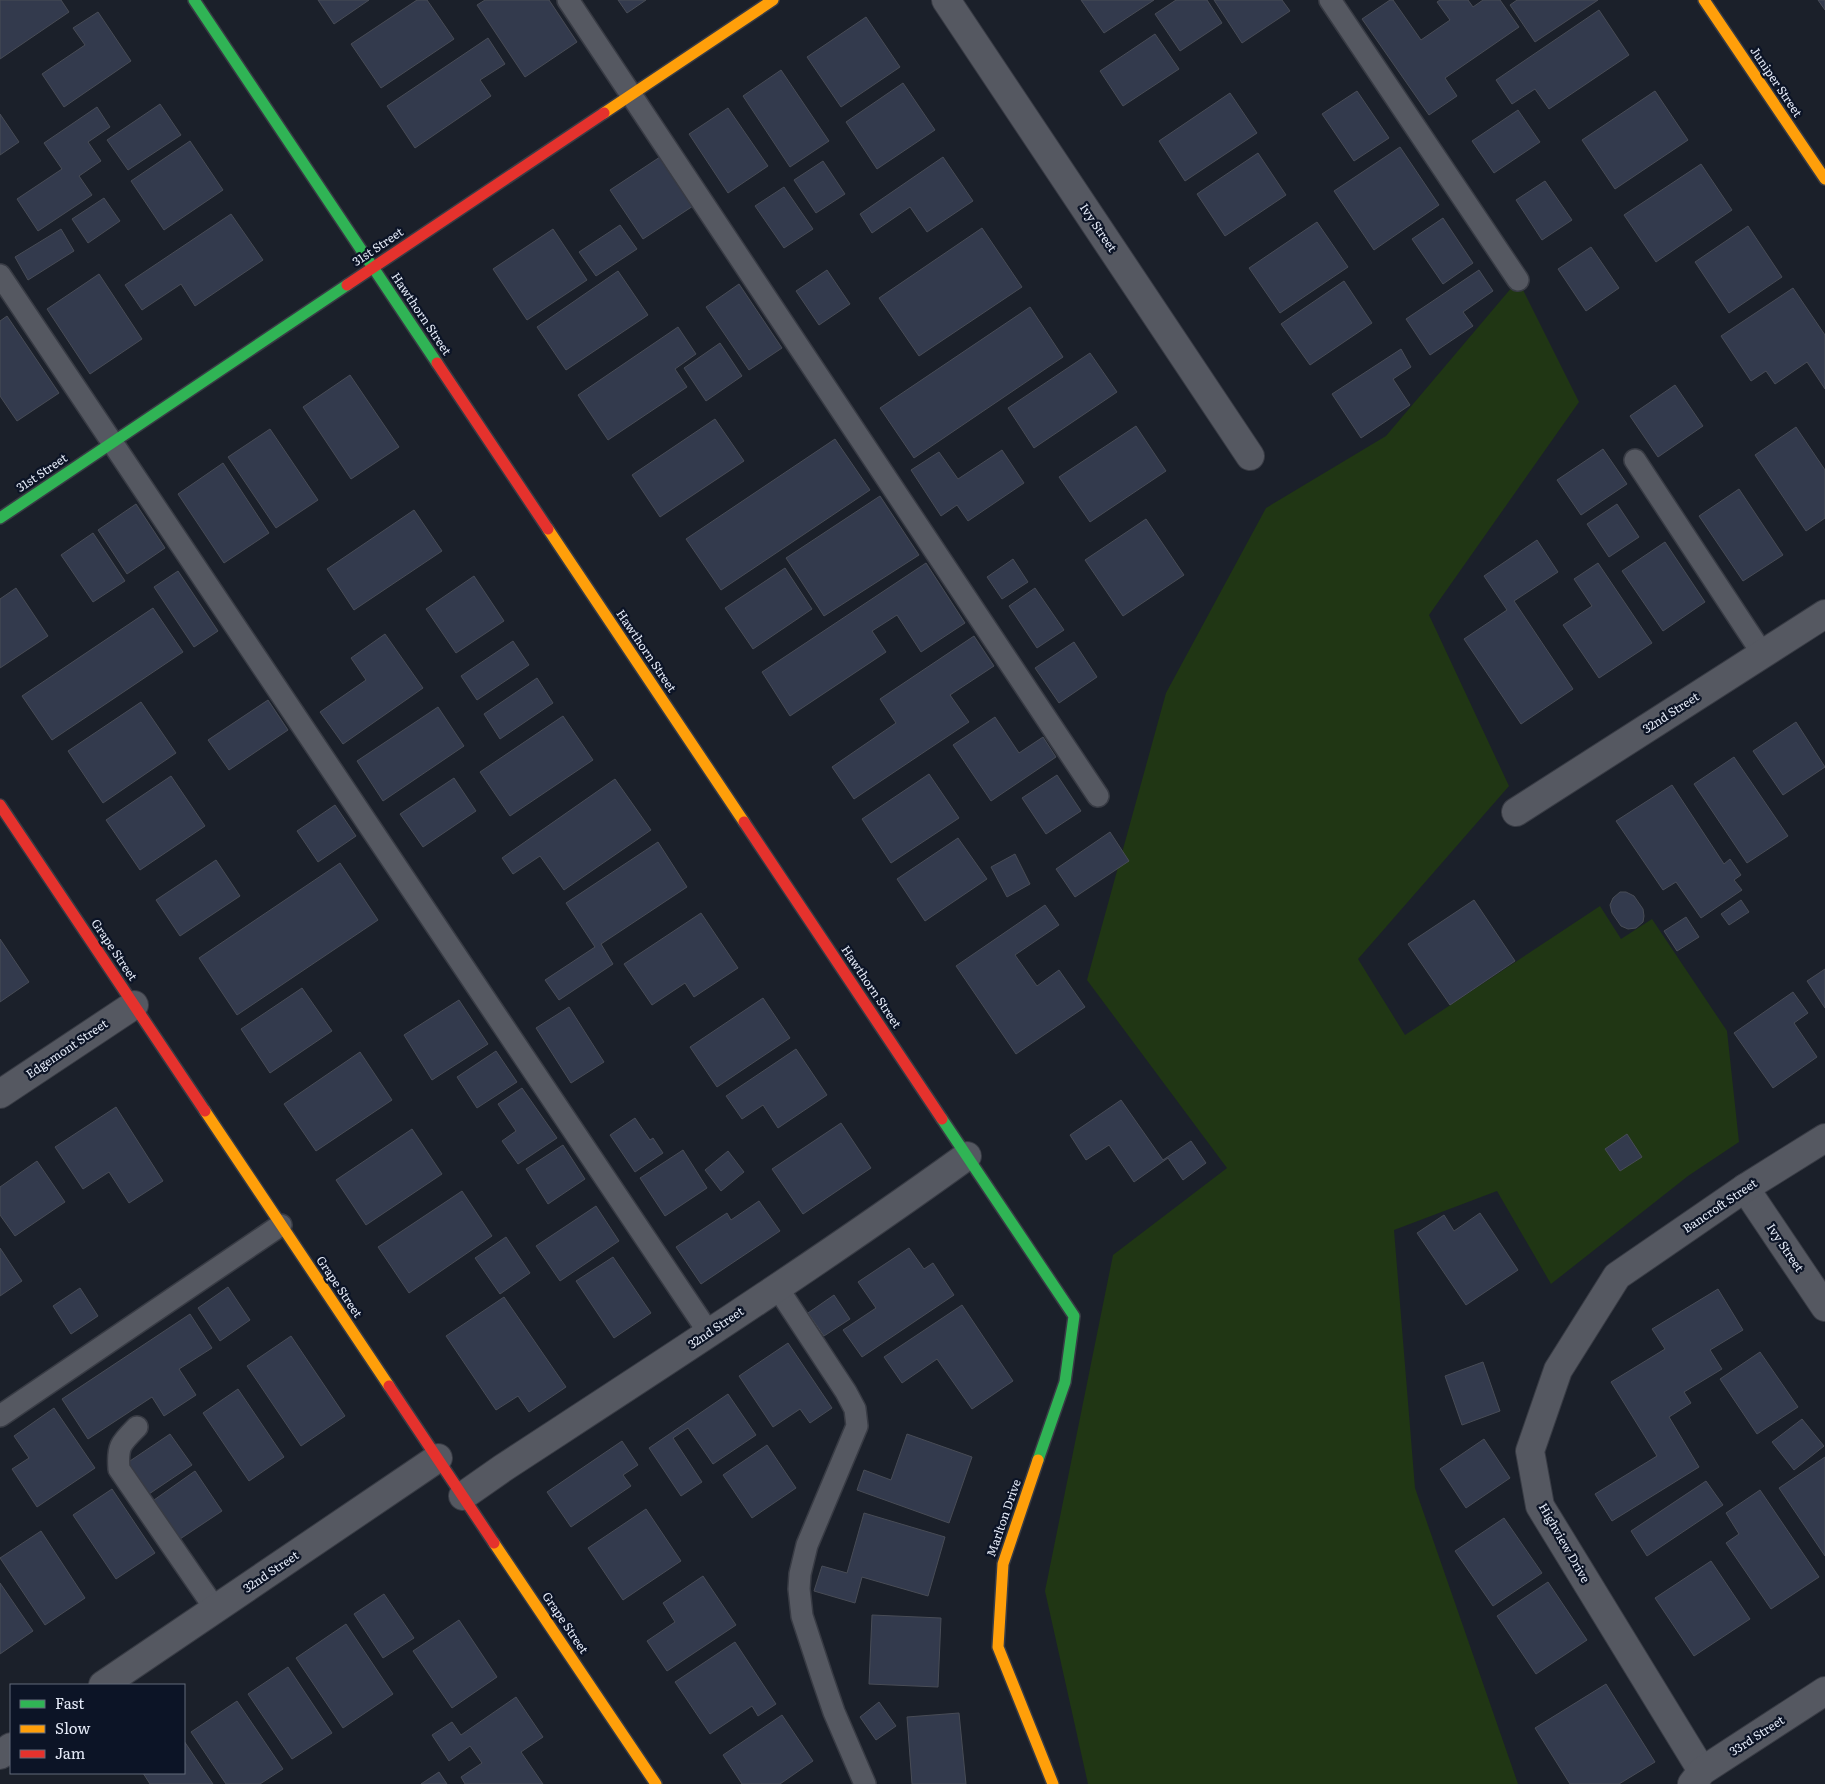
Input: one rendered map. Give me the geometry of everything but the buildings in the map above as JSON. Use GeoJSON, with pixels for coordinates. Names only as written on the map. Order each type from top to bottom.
{"type":"FeatureCollection","features":[{"type":"Feature","properties":{"kind":"street","name":"Hawthorn Street"},"geometry":{"type":"LineString","coordinates":[[194,0],[1074,1316]]}},
{"type":"Feature","properties":{"kind":"street","name":"31st Street"},"geometry":{"type":"LineString","coordinates":[[0,518],[773,0]]}},
{"type":"Feature","properties":{"kind":"street","name":"Ivy Street"},"geometry":{"type":"LineString","coordinates":[[946,0],[1250,456]]}},
{"type":"Feature","properties":{"kind":"street","name":"Juniper Street"},"geometry":{"type":"LineString","coordinates":[[1704,0],[1825,179]]}},
{"type":"Feature","properties":{"kind":"street","name":"32nd Street"},"geometry":{"type":"LineString","coordinates":[[1516,812],[1825,614]]}},
{"type":"Feature","properties":{"kind":"street","name":"Grape Street"},"geometry":{"type":"LineString","coordinates":[[0,805],[656,1784]]}},
{"type":"Feature","properties":{"kind":"street","name":"Edgemont Street"},"geometry":{"type":"LineString","coordinates":[[0,1094],[134,1005]]}},
{"type":"Feature","properties":{"kind":"street","name":"Bancroft Street"},"geometry":{"type":"LineString","coordinates":[[1617,1276],[1746,1188],[1825,1138]]}},
{"type":"Feature","properties":{"kind":"street","name":"32nd Street"},"geometry":{"type":"LineString","coordinates":[[463,1496],[709,1333],[919,1191],[967,1156]]}},
{"type":"Feature","properties":{"kind":"street","name":"Ivy Street"},"geometry":{"type":"LineString","coordinates":[[1746,1188],[1825,1307]]}},
{"type":"Feature","properties":{"kind":"street","name":"Highview Drive"},"geometry":{"type":"LineString","coordinates":[[1617,1276],[1558,1370],[1530,1451],[1540,1506],[1697,1778]]}},
{"type":"Feature","properties":{"kind":"street","name":"Marlton Drive"},"geometry":{"type":"LineString","coordinates":[[1053,1784],[998,1646],[1002,1564],[1065,1382],[1074,1316]]}},
{"type":"Feature","properties":{"kind":"street","name":"32nd Street"},"geometry":{"type":"LineString","coordinates":[[105,1684],[438,1458]]}},
{"type":"Feature","properties":{"kind":"street","name":"33rd Street"},"geometry":{"type":"LineString","coordinates":[[1697,1778],[1825,1691]]}},
{"type":"Feature","properties":{"kind":"lane"},"geometry":{"type":"LineString","coordinates":[[568,0],[1098,796]]}},
{"type":"Feature","properties":{"kind":"lane"},"geometry":{"type":"LineString","coordinates":[[1330,0],[1518,280]]}},
{"type":"Feature","properties":{"kind":"lane"},"geometry":{"type":"LineString","coordinates":[[0,275],[709,1333]]}},
{"type":"Feature","properties":{"kind":"lane"},"geometry":{"type":"LineString","coordinates":[[1635,460],[1762,653]]}},
{"type":"Feature","properties":{"kind":"lane"},"geometry":{"type":"LineString","coordinates":[[0,1416],[281,1225]]}},
{"type":"Feature","properties":{"kind":"lane"},"geometry":{"type":"LineString","coordinates":[[777,1287],[846,1392],[855,1409],[857,1426],[807,1545],[800,1574],[799,1589],[802,1616],[822,1677],[834,1712],[865,1784]]}},
{"type":"Feature","properties":{"kind":"lane"},"geometry":{"type":"LineString","coordinates":[[137,1428],[121,1444],[118,1458],[119,1469],[216,1610]]}},
{"type":"Feature","properties":{"kind":"green space"},"geometry":{"type":"Polygon","coordinates":[[[1518,280],[1579,402],[1429,615],[1509,786],[1358,959],[1405,1035],[1600,906],[1621,939],[1652,919],[1727,1031],[1739,1142],[1688,1176],[1551,1284],[1497,1191],[1394,1230],[1415,1488],[1518,1784],[1088,1784],[1045,1591],[1113,1255],[1227,1168],[1087,980],[1166,693],[1266,508],[1386,436],[1518,280]]]}},
{"type":"Feature","properties":{"kind":"traffic: fast"},"geometry":{"type":"LineString","coordinates":[[194,0],[437,363]]}},
{"type":"Feature","properties":{"kind":"traffic: fast"},"geometry":{"type":"LineString","coordinates":[[0,518],[347,285]]}},
{"type":"Feature","properties":{"kind":"traffic: fast"},"geometry":{"type":"LineString","coordinates":[[942,1119],[1074,1316],[1065,1382],[1038,1460]]}},
{"type":"Feature","properties":{"kind":"traffic: slow"},"geometry":{"type":"LineString","coordinates":[[604,113],[773,0]]}},
{"type":"Feature","properties":{"kind":"traffic: slow"},"geometry":{"type":"LineString","coordinates":[[1704,0],[1825,179]]}},
{"type":"Feature","properties":{"kind":"traffic: slow"},"geometry":{"type":"LineString","coordinates":[[548,529],[744,822]]}},
{"type":"Feature","properties":{"kind":"traffic: slow"},"geometry":{"type":"LineString","coordinates":[[205,1111],[389,1386]]}},
{"type":"Feature","properties":{"kind":"traffic: slow"},"geometry":{"type":"LineString","coordinates":[[1038,1460],[1003,1564],[998,1647],[1053,1784]]}},
{"type":"Feature","properties":{"kind":"traffic: slow"},"geometry":{"type":"LineString","coordinates":[[494,1543],[656,1784]]}},
{"type":"Feature","properties":{"kind":"traffic: jam"},"geometry":{"type":"LineString","coordinates":[[347,285],[604,113]]}},
{"type":"Feature","properties":{"kind":"traffic: jam"},"geometry":{"type":"LineString","coordinates":[[437,363],[548,529]]}},
{"type":"Feature","properties":{"kind":"traffic: jam"},"geometry":{"type":"LineString","coordinates":[[0,805],[205,1111]]}},
{"type":"Feature","properties":{"kind":"traffic: jam"},"geometry":{"type":"LineString","coordinates":[[744,822],[942,1119]]}},
{"type":"Feature","properties":{"kind":"traffic: jam"},"geometry":{"type":"LineString","coordinates":[[389,1386],[494,1543]]}}]}
